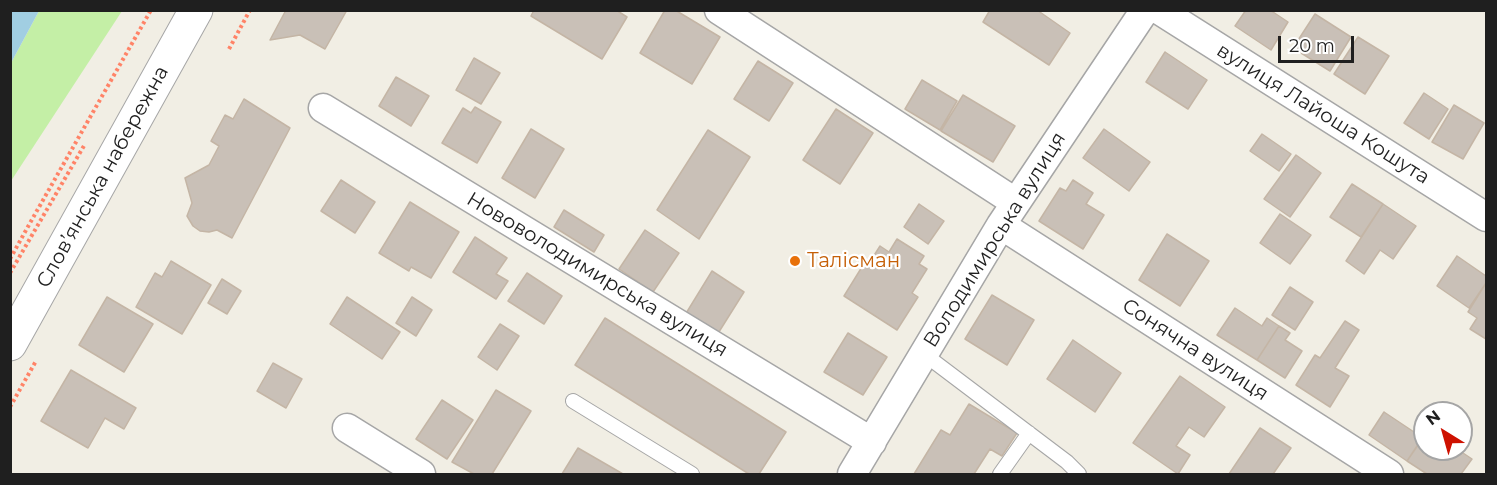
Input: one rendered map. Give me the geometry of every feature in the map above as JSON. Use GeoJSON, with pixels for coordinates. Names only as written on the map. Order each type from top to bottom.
{"type":"FeatureCollection","features":[{"type":"Feature","properties":{"kind":"street","name":"Словʼянська набережна"},"geometry":{"type":"LineString","coordinates":[[10,344],[196,10]]}},
{"type":"Feature","properties":{"kind":"street","name":"Сонячна вулиця"},"geometry":{"type":"LineString","coordinates":[[719,10],[1008,213],[1389,474]]}},
{"type":"Feature","properties":{"kind":"street","name":"Володимирська вулиця"},"geometry":{"type":"LineString","coordinates":[[852,474],[1008,213],[1145,10]]}},
{"type":"Feature","properties":{"kind":"street","name":"вулиця Лайоша Кошута"},"geometry":{"type":"LineString","coordinates":[[1159,10],[1486,217]]}},
{"type":"Feature","properties":{"kind":"street","name":"Нововолодимирська вулиця"},"geometry":{"type":"LineString","coordinates":[[323,108],[872,442]]}},
{"type":"Feature","properties":{"kind":"street"},"geometry":{"type":"LineString","coordinates":[[347,428],[422,474]]}},
{"type":"Feature","properties":{"kind":"lane"},"geometry":{"type":"LineString","coordinates":[[924,354],[1067,462],[1079,474]]}},
{"type":"Feature","properties":{"kind":"lane"},"geometry":{"type":"LineString","coordinates":[[573,401],[692,474]]}},
{"type":"Feature","properties":{"kind":"lane"},"geometry":{"type":"LineString","coordinates":[[1000,474],[1029,434]]}},
{"type":"Feature","properties":{"kind":"path"},"geometry":{"type":"LineString","coordinates":[[10,259],[151,10]]}},
{"type":"Feature","properties":{"kind":"path"},"geometry":{"type":"LineString","coordinates":[[229,49],[250,10]]}},
{"type":"Feature","properties":{"kind":"green space"},"geometry":{"type":"Polygon","coordinates":[[[39,11],[122,11],[11,181],[11,63],[39,11]]]}},
{"type":"Feature","properties":{"kind":"water"},"geometry":{"type":"Polygon","coordinates":[[[10,11],[39,11],[11,63],[10,11]]]}},
{"type":"Feature","properties":{"kind":"building"},"geometry":{"type":"Polygon","coordinates":[[[286,10],[347,10],[325,49],[300,35],[270,40],[286,10]]]}},
{"type":"Feature","properties":{"kind":"building"},"geometry":{"type":"Polygon","coordinates":[[[534,10],[616,10],[627,17],[602,59],[531,16],[534,10]]]}},
{"type":"Feature","properties":{"kind":"building"},"geometry":{"type":"Polygon","coordinates":[[[665,10],[675,10],[720,37],[692,84],[640,53],[665,10]]]}},
{"type":"Feature","properties":{"kind":"building"},"geometry":{"type":"Polygon","coordinates":[[[990,10],[1037,10],[1070,33],[1049,65],[983,22],[990,10]]]}},
{"type":"Feature","properties":{"kind":"building"},"geometry":{"type":"Polygon","coordinates":[[[1246,10],[1270,10],[1288,22],[1271,50],[1235,26],[1246,10]]]}},
{"type":"Feature","properties":{"kind":"building"},"geometry":{"type":"Polygon","coordinates":[[[1315,14],[1351,37],[1330,71],[1293,48],[1315,14]]]}},
{"type":"Feature","properties":{"kind":"building"},"geometry":{"type":"Polygon","coordinates":[[[1358,37],[1389,56],[1365,94],[1334,74],[1358,37]]]}},
{"type":"Feature","properties":{"kind":"building"},"geometry":{"type":"Polygon","coordinates":[[[1165,52],[1207,80],[1188,109],[1146,82],[1165,52]]]}},
{"type":"Feature","properties":{"kind":"building"},"geometry":{"type":"Polygon","coordinates":[[[474,58],[500,73],[481,104],[456,90],[474,58]]]}},
{"type":"Feature","properties":{"kind":"building"},"geometry":{"type":"Polygon","coordinates":[[[758,61],[793,83],[769,121],[734,99],[758,61]]]}},
{"type":"Feature","properties":{"kind":"building"},"geometry":{"type":"Polygon","coordinates":[[[396,77],[429,96],[411,126],[379,106],[396,77]]]}},
{"type":"Feature","properties":{"kind":"building"},"geometry":{"type":"Polygon","coordinates":[[[922,80],[957,101],[940,130],[905,109],[922,80]]]}},
{"type":"Feature","properties":{"kind":"building"},"geometry":{"type":"Polygon","coordinates":[[[1424,93],[1448,109],[1429,139],[1404,123],[1424,93]]]}},
{"type":"Feature","properties":{"kind":"building"},"geometry":{"type":"Polygon","coordinates":[[[963,95],[1015,126],[993,162],[941,131],[963,95]]]}},
{"type":"Feature","properties":{"kind":"building"},"geometry":{"type":"Polygon","coordinates":[[[244,99],[290,128],[232,238],[217,230],[200,231],[193,226],[187,216],[192,203],[185,178],[209,165],[219,146],[211,141],[225,115],[233,119],[244,99]]]}},
{"type":"Feature","properties":{"kind":"building"},"geometry":{"type":"Polygon","coordinates":[[[1454,105],[1484,123],[1463,159],[1432,142],[1454,105]]]}},
{"type":"Feature","properties":{"kind":"building"},"geometry":{"type":"Polygon","coordinates":[[[475,107],[501,122],[477,163],[442,143],[463,108],[471,113],[475,107]]]}},
{"type":"Feature","properties":{"kind":"building"},"geometry":{"type":"Polygon","coordinates":[[[836,109],[873,133],[840,184],[803,160],[836,109]]]}},
{"type":"Feature","properties":{"kind":"building"},"geometry":{"type":"Polygon","coordinates":[[[531,129],[564,149],[535,198],[502,178],[531,129]]]}},
{"type":"Feature","properties":{"kind":"building"},"geometry":{"type":"Polygon","coordinates":[[[1104,129],[1150,162],[1129,191],[1083,158],[1104,129]]]}},
{"type":"Feature","properties":{"kind":"building"},"geometry":{"type":"Polygon","coordinates":[[[708,130],[750,157],[699,239],[657,210],[708,130]]]}},
{"type":"Feature","properties":{"kind":"building"},"geometry":{"type":"Polygon","coordinates":[[[1262,134],[1291,154],[1279,171],[1250,151],[1262,134]]]}},
{"type":"Feature","properties":{"kind":"building"},"geometry":{"type":"Polygon","coordinates":[[[1296,155],[1321,173],[1290,217],[1264,199],[1296,155]]]}},
{"type":"Feature","properties":{"kind":"building"},"geometry":{"type":"Polygon","coordinates":[[[341,180],[375,202],[355,233],[321,211],[341,180]]]}},
{"type":"Feature","properties":{"kind":"building"},"geometry":{"type":"Polygon","coordinates":[[[1073,180],[1093,193],[1086,204],[1104,215],[1083,249],[1039,221],[1060,188],[1066,191],[1073,180]]]}},
{"type":"Feature","properties":{"kind":"building"},"geometry":{"type":"Polygon","coordinates":[[[1352,184],[1383,204],[1361,237],[1330,217],[1352,184]]]}},
{"type":"Feature","properties":{"kind":"building"},"geometry":{"type":"Polygon","coordinates":[[[410,202],[459,232],[431,278],[411,267],[409,271],[379,253],[410,202]]]}},
{"type":"Feature","properties":{"kind":"building"},"geometry":{"type":"Polygon","coordinates":[[[919,204],[944,221],[928,244],[904,227],[919,204]]]}},
{"type":"Feature","properties":{"kind":"building"},"geometry":{"type":"Polygon","coordinates":[[[1383,204],[1416,226],[1393,259],[1380,250],[1364,274],[1346,261],[1383,204]]]}},
{"type":"Feature","properties":{"kind":"building"},"geometry":{"type":"Polygon","coordinates":[[[564,210],[604,235],[594,252],[554,227],[564,210]]]}},
{"type":"Feature","properties":{"kind":"building"},"geometry":{"type":"Polygon","coordinates":[[[1280,214],[1311,235],[1290,264],[1260,243],[1280,214]]]}},
{"type":"Feature","properties":{"kind":"building"},"geometry":{"type":"Polygon","coordinates":[[[645,230],[679,253],[653,292],[619,269],[645,230]]]}},
{"type":"Feature","properties":{"kind":"building"},"geometry":{"type":"Polygon","coordinates":[[[1167,234],[1209,261],[1180,306],[1139,280],[1167,234]]]}},
{"type":"Feature","properties":{"kind":"building"},"geometry":{"type":"Polygon","coordinates":[[[475,237],[507,258],[496,274],[508,281],[496,299],[453,272],[475,237]]]}},
{"type":"Feature","properties":{"kind":"building"},"geometry":{"type":"Polygon","coordinates":[[[897,239],[924,256],[919,264],[927,269],[912,293],[918,297],[897,330],[844,296],[865,262],[868,265],[880,246],[889,252],[897,239]]]}},
{"type":"Feature","properties":{"kind":"building"},"geometry":{"type":"Polygon","coordinates":[[[1457,256],[1486,276],[1486,283],[1469,308],[1437,286],[1457,256]]]}},
{"type":"Feature","properties":{"kind":"building"},"geometry":{"type":"Polygon","coordinates":[[[171,261],[211,285],[182,334],[136,307],[155,273],[162,277],[171,261]]]}},
{"type":"Feature","properties":{"kind":"building"},"geometry":{"type":"Polygon","coordinates":[[[712,271],[744,292],[717,335],[685,315],[712,271]]]}},
{"type":"Feature","properties":{"kind":"building"},"geometry":{"type":"Polygon","coordinates":[[[527,273],[562,296],[544,324],[508,301],[527,273]]]}},
{"type":"Feature","properties":{"kind":"building"},"geometry":{"type":"Polygon","coordinates":[[[222,279],[241,291],[227,314],[208,303],[222,279]]]}},
{"type":"Feature","properties":{"kind":"building"},"geometry":{"type":"Polygon","coordinates":[[[1486,283],[1486,339],[1470,329],[1477,318],[1468,312],[1486,283]]]}},
{"type":"Feature","properties":{"kind":"building"},"geometry":{"type":"Polygon","coordinates":[[[1290,287],[1313,302],[1295,330],[1272,315],[1290,287]]]}},
{"type":"Feature","properties":{"kind":"building"},"geometry":{"type":"Polygon","coordinates":[[[992,295],[1034,320],[1007,365],[965,339],[992,295]]]}},
{"type":"Feature","properties":{"kind":"building"},"geometry":{"type":"Polygon","coordinates":[[[107,297],[153,324],[124,372],[79,345],[107,297]]]}},
{"type":"Feature","properties":{"kind":"building"},"geometry":{"type":"Polygon","coordinates":[[[347,297],[400,332],[382,359],[330,324],[347,297]]]}},
{"type":"Feature","properties":{"kind":"building"},"geometry":{"type":"Polygon","coordinates":[[[412,297],[432,310],[416,336],[396,323],[412,297]]]}},
{"type":"Feature","properties":{"kind":"building"},"geometry":{"type":"Polygon","coordinates":[[[1235,308],[1262,326],[1267,318],[1279,326],[1257,360],[1217,335],[1235,308]]]}},
{"type":"Feature","properties":{"kind":"building"},"geometry":{"type":"Polygon","coordinates":[[[605,318],[786,432],[759,474],[749,474],[575,365],[605,318]]]}},
{"type":"Feature","properties":{"kind":"building"},"geometry":{"type":"Polygon","coordinates":[[[1345,321],[1359,330],[1335,368],[1349,376],[1330,407],[1296,385],[1315,355],[1320,358],[1345,321]]]}},
{"type":"Feature","properties":{"kind":"building"},"geometry":{"type":"Polygon","coordinates":[[[500,324],[519,336],[497,370],[478,357],[500,324]]]}},
{"type":"Feature","properties":{"kind":"building"},"geometry":{"type":"Polygon","coordinates":[[[1279,326],[1290,333],[1285,340],[1302,351],[1285,378],[1257,360],[1279,326]]]}},
{"type":"Feature","properties":{"kind":"building"},"geometry":{"type":"Polygon","coordinates":[[[848,333],[887,357],[863,395],[824,372],[848,333]]]}},
{"type":"Feature","properties":{"kind":"building"},"geometry":{"type":"Polygon","coordinates":[[[1073,340],[1121,373],[1095,412],[1047,379],[1073,340]]]}},
{"type":"Feature","properties":{"kind":"building"},"geometry":{"type":"Polygon","coordinates":[[[273,363],[302,379],[286,408],[257,391],[273,363]]]}},
{"type":"Feature","properties":{"kind":"building"},"geometry":{"type":"Polygon","coordinates":[[[71,370],[136,408],[124,429],[105,418],[88,448],[41,421],[71,370]]]}},
{"type":"Feature","properties":{"kind":"building"},"geometry":{"type":"Polygon","coordinates":[[[1180,376],[1225,407],[1204,437],[1189,427],[1176,446],[1190,455],[1178,474],[1133,443],[1180,376]]]}},
{"type":"Feature","properties":{"kind":"building"},"geometry":{"type":"Polygon","coordinates":[[[496,390],[531,411],[492,474],[474,474],[452,462],[496,390]]]}},
{"type":"Feature","properties":{"kind":"building"},"geometry":{"type":"Polygon","coordinates":[[[442,400],[473,420],[447,459],[416,439],[442,400]]]}},
{"type":"Feature","properties":{"kind":"building"},"geometry":{"type":"Polygon","coordinates":[[[969,404],[1017,433],[1002,456],[990,449],[974,474],[914,474],[941,430],[950,435],[969,404]]]}},
{"type":"Feature","properties":{"kind":"building"},"geometry":{"type":"Polygon","coordinates":[[[1384,412],[1413,431],[1413,452],[1407,461],[1369,435],[1384,412]]]}},
{"type":"Feature","properties":{"kind":"building"},"geometry":{"type":"Polygon","coordinates":[[[1260,428],[1291,448],[1273,474],[1229,474],[1260,428]]]}},
{"type":"Feature","properties":{"kind":"building"},"geometry":{"type":"Polygon","coordinates":[[[578,448],[623,474],[562,474],[578,448]]]}},
{"type":"Feature","properties":{"kind":"building"},"geometry":{"type":"Polygon","coordinates":[[[1413,452],[1413,461],[1471,461],[1461,474],[1427,474],[1407,461],[1413,452]]]}},
{"type":"Feature","properties":{"kind":"place","name":"Талісман"},"geometry":{"type":"Point","coordinates":[795,261]}}]}
